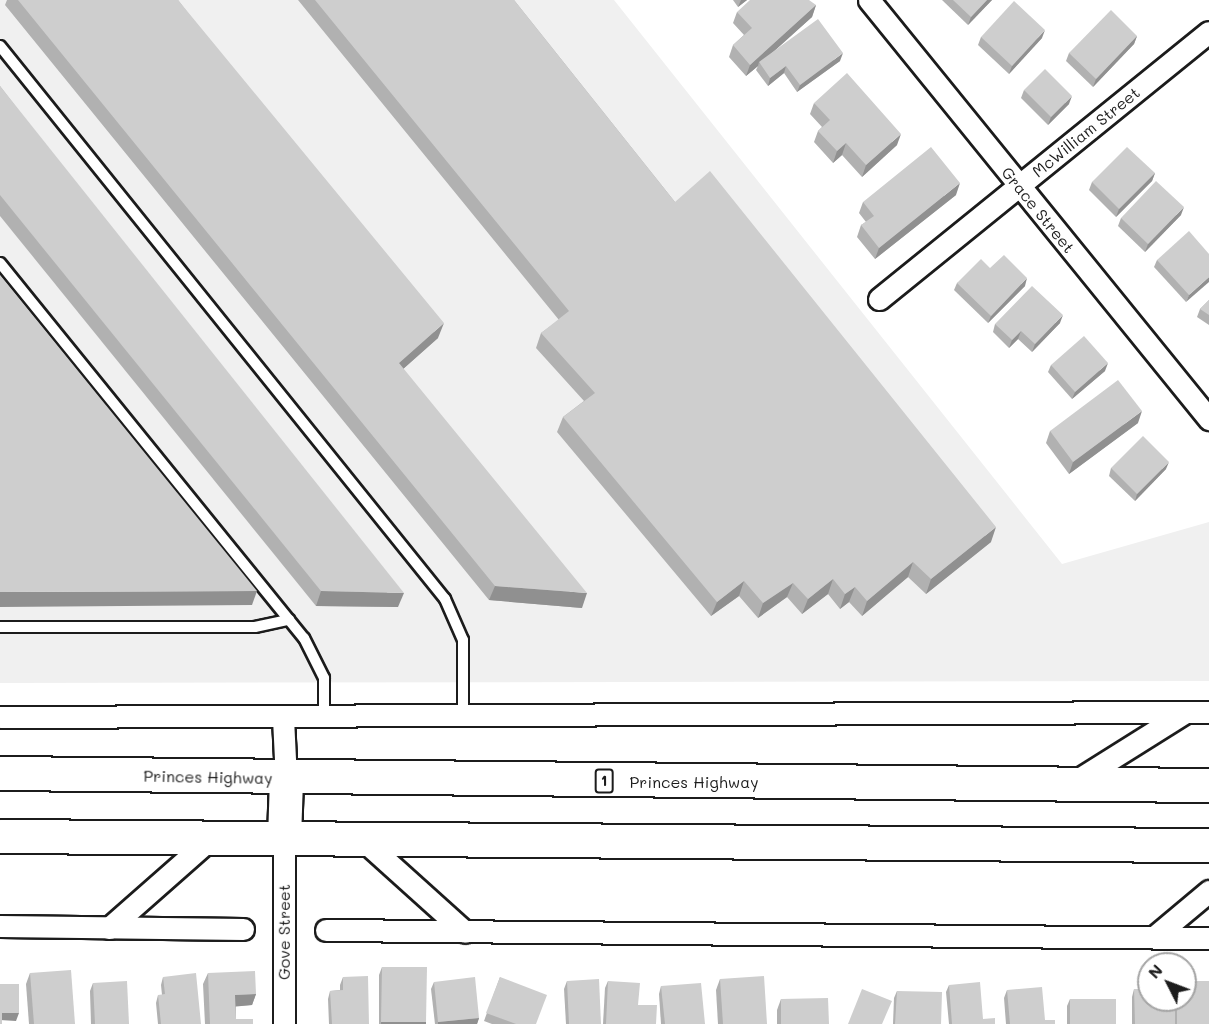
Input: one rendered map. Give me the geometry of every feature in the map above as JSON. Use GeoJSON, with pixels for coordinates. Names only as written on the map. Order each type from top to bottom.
{"type":"FeatureCollection","features":[{"type":"Feature","properties":{"kind":"highway","name":"Princes Highway"},"geometry":{"type":"LineString","coordinates":[[0,773],[286,779],[1209,785]]}},
{"type":"Feature","properties":{"kind":"highway"},"geometry":{"type":"LineString","coordinates":[[284,839],[286,779]]}},
{"type":"Feature","properties":{"kind":"highway"},"geometry":{"type":"LineString","coordinates":[[0,836],[1209,845]]}},
{"type":"Feature","properties":{"kind":"street","name":"Grace Street"},"geometry":{"type":"LineString","coordinates":[[869,0],[1209,419]]}},
{"type":"Feature","properties":{"kind":"street","name":"McWilliam Street"},"geometry":{"type":"LineString","coordinates":[[879,299],[1209,32]]}},
{"type":"Feature","properties":{"kind":"street"},"geometry":{"type":"LineString","coordinates":[[1070,784],[1186,712]]}},
{"type":"Feature","properties":{"kind":"street"},"geometry":{"type":"LineString","coordinates":[[0,717],[283,718],[1209,712]]}},
{"type":"Feature","properties":{"kind":"street"},"geometry":{"type":"LineString","coordinates":[[283,718],[286,779]]}},
{"type":"Feature","properties":{"kind":"street"},"geometry":{"type":"LineString","coordinates":[[109,928],[211,838]]}},
{"type":"Feature","properties":{"kind":"street","name":"Gove Street"},"geometry":{"type":"LineString","coordinates":[[284,839],[284,1024]]}},
{"type":"Feature","properties":{"kind":"street"},"geometry":{"type":"LineString","coordinates":[[363,840],[465,932]]}},
{"type":"Feature","properties":{"kind":"street"},"geometry":{"type":"LineString","coordinates":[[1154,937],[1209,891]]}},
{"type":"Feature","properties":{"kind":"street"},"geometry":{"type":"LineString","coordinates":[[0,926],[243,929]]}},
{"type":"Feature","properties":{"kind":"street"},"geometry":{"type":"LineString","coordinates":[[326,930],[1209,938]]}},
{"type":"Feature","properties":{"kind":"lane"},"geometry":{"type":"LineString","coordinates":[[0,46],[445,599],[463,640],[463,717]]}},
{"type":"Feature","properties":{"kind":"lane"},"geometry":{"type":"LineString","coordinates":[[0,262],[289,620],[317,660],[324,717]]}},
{"type":"Feature","properties":{"kind":"lane"},"geometry":{"type":"LineString","coordinates":[[0,627],[255,627],[289,620]]}},
{"type":"Feature","properties":{"kind":"shaded area"},"geometry":{"type":"Polygon","coordinates":[[[0,0],[614,0],[1062,564],[1209,522],[1209,681],[0,683],[0,0]]]}},
{"type":"Feature","properties":{"kind":"building"},"geometry":{"type":"Polygon","coordinates":[[[18,0],[178,0],[444,323],[399,363],[587,593],[495,586],[18,0]]]}},
{"type":"Feature","properties":{"kind":"building"},"geometry":{"type":"Polygon","coordinates":[[[315,0],[514,0],[675,202],[710,171],[996,527],[931,579],[913,562],[867,601],[855,587],[845,594],[833,579],[808,599],[793,583],[763,603],[744,581],[717,602],[563,417],[595,393],[541,333],[569,311],[315,0]]]}},
{"type":"Feature","properties":{"kind":"building"},"geometry":{"type":"Polygon","coordinates":[[[750,0],[809,0],[816,5],[750,65],[733,45],[752,28],[737,12],[750,0]]]}},
{"type":"Feature","properties":{"kind":"building"},"geometry":{"type":"Polygon","coordinates":[[[953,0],[987,0],[971,17],[953,0]]]}},
{"type":"Feature","properties":{"kind":"building"},"geometry":{"type":"Polygon","coordinates":[[[1014,1],[1045,30],[1012,66],[981,37],[1014,1]]]}},
{"type":"Feature","properties":{"kind":"building"},"geometry":{"type":"Polygon","coordinates":[[[1111,10],[1137,36],[1096,79],[1069,53],[1111,10]]]}},
{"type":"Feature","properties":{"kind":"building"},"geometry":{"type":"Polygon","coordinates":[[[818,19],[843,53],[800,85],[786,66],[770,78],[759,62],[818,19]]]}},
{"type":"Feature","properties":{"kind":"building"},"geometry":{"type":"Polygon","coordinates":[[[1045,69],[1072,96],[1051,117],[1024,90],[1045,69]]]}},
{"type":"Feature","properties":{"kind":"building"},"geometry":{"type":"Polygon","coordinates":[[[847,73],[901,134],[866,165],[846,143],[837,151],[818,131],[830,120],[814,103],[847,73]]]}},
{"type":"Feature","properties":{"kind":"building"},"geometry":{"type":"Polygon","coordinates":[[[0,86],[404,593],[321,591],[0,195],[0,86]]]}},
{"type":"Feature","properties":{"kind":"building"},"geometry":{"type":"Polygon","coordinates":[[[931,147],[960,183],[879,248],[861,225],[874,216],[863,202],[931,147]]]}},
{"type":"Feature","properties":{"kind":"building"},"geometry":{"type":"Polygon","coordinates":[[[1127,147],[1155,173],[1119,209],[1092,182],[1127,147]]]}},
{"type":"Feature","properties":{"kind":"building"},"geometry":{"type":"Polygon","coordinates":[[[1156,181],[1184,207],[1148,244],[1121,218],[1156,181]]]}},
{"type":"Feature","properties":{"kind":"building"},"geometry":{"type":"Polygon","coordinates":[[[1189,231],[1209,254],[1209,277],[1189,295],[1157,260],[1189,231]]]}},
{"type":"Feature","properties":{"kind":"building"},"geometry":{"type":"Polygon","coordinates":[[[1004,255],[1027,278],[991,316],[957,283],[981,259],[990,268],[1004,255]]]}},
{"type":"Feature","properties":{"kind":"building"},"geometry":{"type":"Polygon","coordinates":[[[0,275],[257,591],[0,592],[0,275]]]}},
{"type":"Feature","properties":{"kind":"building"},"geometry":{"type":"Polygon","coordinates":[[[1032,286],[1063,315],[1035,344],[1021,331],[1012,340],[995,324],[1032,286]]]}},
{"type":"Feature","properties":{"kind":"building"},"geometry":{"type":"Polygon","coordinates":[[[1209,300],[1209,315],[1200,309],[1209,300]]]}},
{"type":"Feature","properties":{"kind":"building"},"geometry":{"type":"Polygon","coordinates":[[[1084,336],[1108,363],[1075,392],[1051,365],[1084,336]]]}},
{"type":"Feature","properties":{"kind":"building"},"geometry":{"type":"Polygon","coordinates":[[[1118,380],[1142,411],[1073,462],[1050,431],[1118,380]]]}},
{"type":"Feature","properties":{"kind":"building"},"geometry":{"type":"Polygon","coordinates":[[[1143,436],[1169,462],[1137,494],[1111,468],[1143,436]]]}},
{"type":"Feature","properties":{"kind":"building"},"geometry":{"type":"Polygon","coordinates":[[[382,967],[427,967],[426,1022],[381,1022],[382,967]]]}},
{"type":"Feature","properties":{"kind":"building"},"geometry":{"type":"Polygon","coordinates":[[[71,970],[75,1024],[34,1024],[30,973],[71,970]]]}},
{"type":"Feature","properties":{"kind":"building"},"geometry":{"type":"Polygon","coordinates":[[[255,971],[256,994],[235,995],[236,1019],[253,1019],[253,1024],[210,1024],[208,973],[255,971]]]}},
{"type":"Feature","properties":{"kind":"building"},"geometry":{"type":"Polygon","coordinates":[[[196,973],[201,1024],[161,1024],[158,995],[165,994],[163,977],[196,973]]]}},
{"type":"Feature","properties":{"kind":"building"},"geometry":{"type":"Polygon","coordinates":[[[368,976],[369,1024],[332,1024],[330,991],[343,990],[343,977],[368,976]]]}},
{"type":"Feature","properties":{"kind":"building"},"geometry":{"type":"Polygon","coordinates":[[[764,976],[767,1024],[723,1024],[720,979],[764,976]]]}},
{"type":"Feature","properties":{"kind":"building"},"geometry":{"type":"Polygon","coordinates":[[[475,977],[479,1018],[438,1022],[434,982],[475,977]]]}},
{"type":"Feature","properties":{"kind":"building"},"geometry":{"type":"Polygon","coordinates":[[[500,977],[547,995],[536,1024],[516,1024],[486,1013],[500,977]]]}},
{"type":"Feature","properties":{"kind":"building"},"geometry":{"type":"Polygon","coordinates":[[[599,979],[601,1024],[569,1024],[567,981],[599,979]]]}},
{"type":"Feature","properties":{"kind":"building"},"geometry":{"type":"Polygon","coordinates":[[[127,981],[129,1024],[95,1024],[93,983],[127,981]]]}},
{"type":"Feature","properties":{"kind":"building"},"geometry":{"type":"Polygon","coordinates":[[[608,981],[640,983],[638,1005],[657,1005],[656,1024],[606,1024],[608,981]]]}},
{"type":"Feature","properties":{"kind":"building"},"geometry":{"type":"Polygon","coordinates":[[[1197,981],[1209,981],[1209,1024],[1177,1024],[1177,1012],[1197,1012],[1197,981]]]}},
{"type":"Feature","properties":{"kind":"building"},"geometry":{"type":"Polygon","coordinates":[[[980,982],[983,1019],[995,1018],[995,1024],[952,1024],[949,985],[980,982]]]}},
{"type":"Feature","properties":{"kind":"building"},"geometry":{"type":"Polygon","coordinates":[[[701,983],[705,1024],[665,1024],[661,986],[701,983]]]}},
{"type":"Feature","properties":{"kind":"building"},"geometry":{"type":"Polygon","coordinates":[[[0,984],[19,984],[19,1013],[2,1013],[2,1024],[0,1024],[0,984]]]}},
{"type":"Feature","properties":{"kind":"building"},"geometry":{"type":"Polygon","coordinates":[[[1042,987],[1045,1020],[1055,1020],[1055,1024],[1010,1024],[1007,990],[1042,987]]]}},
{"type":"Feature","properties":{"kind":"building"},"geometry":{"type":"Polygon","coordinates":[[[862,989],[892,1001],[882,1024],[848,1024],[862,989]]]}},
{"type":"Feature","properties":{"kind":"building"},"geometry":{"type":"Polygon","coordinates":[[[1134,989],[1137,989],[1137,1012],[1175,1012],[1175,1024],[1135,1024],[1134,989]]]}},
{"type":"Feature","properties":{"kind":"building"},"geometry":{"type":"Polygon","coordinates":[[[897,991],[942,992],[941,1024],[895,1024],[897,991]]]}},
{"type":"Feature","properties":{"kind":"building"},"geometry":{"type":"Polygon","coordinates":[[[828,998],[829,1024],[781,1024],[781,999],[828,998]]]}},
{"type":"Feature","properties":{"kind":"building"},"geometry":{"type":"Polygon","coordinates":[[[1070,999],[1116,999],[1116,1024],[1070,1024],[1070,999]]]}}]}
